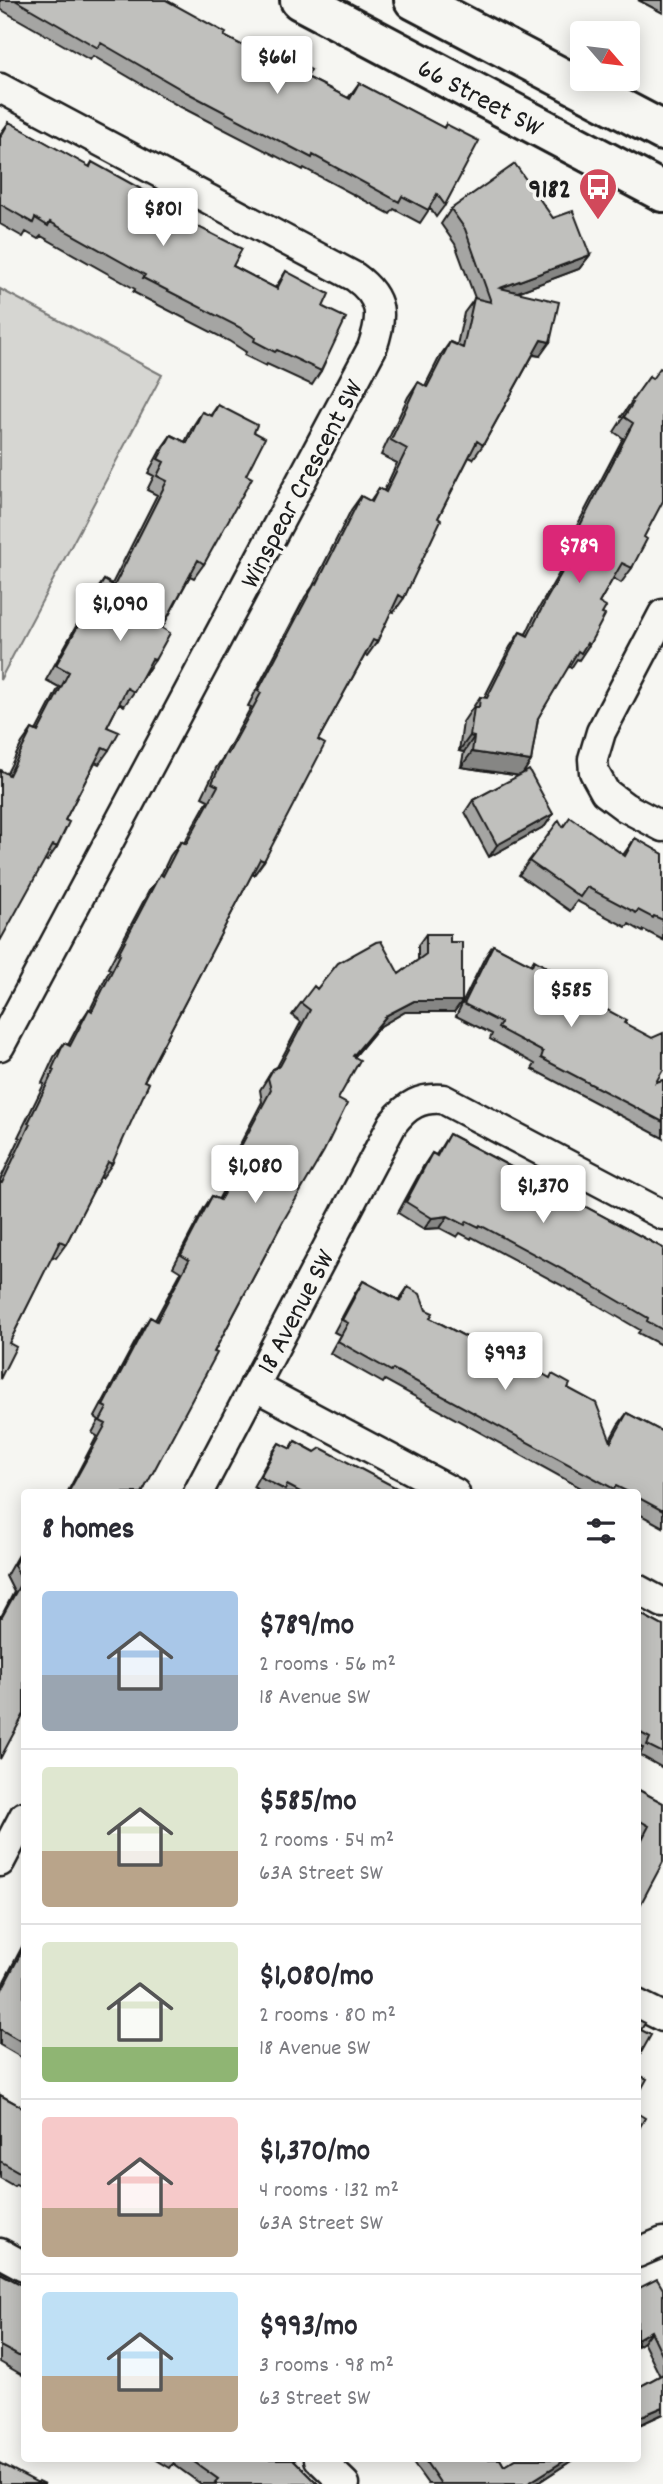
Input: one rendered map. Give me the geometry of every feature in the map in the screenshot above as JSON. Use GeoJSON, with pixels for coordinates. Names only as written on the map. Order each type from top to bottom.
{"type":"FeatureCollection","features":[{"type":"Feature","properties":{"kind":"main road","name":"66 Street SW"},"geometry":{"type":"LineString","coordinates":[[300,0],[663,192]]}},
{"type":"Feature","properties":{"kind":"main road","name":"66 Street SW"},"geometry":{"type":"LineString","coordinates":[[414,0],[663,131]]}},
{"type":"Feature","properties":{"kind":"street","name":"Winspear Crescent SW"},"geometry":{"type":"LineString","coordinates":[[0,88],[355,277],[374,294],[380,318],[372,348],[0,1046]]}},
{"type":"Feature","properties":{"kind":"street"},"geometry":{"type":"LineString","coordinates":[[663,614],[601,732],[593,759],[594,772],[605,792],[663,827]]}},
{"type":"Feature","properties":{"kind":"street","name":"18 Avenue SW"},"geometry":{"type":"LineString","coordinates":[[200,1489],[393,1122],[402,1111],[422,1100],[443,1099],[663,1215]]}},
{"type":"Feature","properties":{"kind":"street"},"geometry":{"type":"LineString","coordinates":[[254,1386],[447,1489]]}},
{"type":"Feature","properties":{"kind":"street"},"geometry":{"type":"LineString","coordinates":[[641,1592],[663,1603]]}},
{"type":"Feature","properties":{"kind":"street"},"geometry":{"type":"LineString","coordinates":[[0,1862],[21,1822]]}},
{"type":"Feature","properties":{"kind":"street"},"geometry":{"type":"LineString","coordinates":[[641,2006],[663,2017]]}},
{"type":"Feature","properties":{"kind":"street"},"geometry":{"type":"LineString","coordinates":[[641,2251],[663,2242]]}},
{"type":"Feature","properties":{"kind":"street"},"geometry":{"type":"LineString","coordinates":[[0,2253],[21,2264]]}},
{"type":"Feature","properties":{"kind":"street"},"geometry":{"type":"LineString","coordinates":[[322,2462],[345,2484]]}},
{"type":"Feature","properties":{"kind":"shaded area"},"geometry":{"type":"Polygon","coordinates":[[[0,289],[162,375],[0,680],[0,289]]]}},
{"type":"Feature","properties":{"kind":"building"},"geometry":{"type":"Polygon","coordinates":[[[15,0],[166,0],[226,33],[224,36],[275,63],[280,53],[311,70],[307,77],[350,99],[359,83],[444,128],[446,124],[479,141],[445,205],[437,194],[428,210],[402,196],[399,202],[313,155],[312,158],[186,92],[101,43],[98,48],[15,0]]]}},
{"type":"Feature","properties":{"kind":"building"},"geometry":{"type":"Polygon","coordinates":[[[9,122],[90,167],[92,162],[150,194],[141,211],[178,229],[183,219],[242,249],[233,266],[277,289],[286,271],[329,294],[323,307],[346,318],[321,371],[254,341],[255,338],[239,327],[143,278],[145,275],[50,222],[48,226],[35,218],[33,223],[0,204],[0,138],[9,122]]]}},
{"type":"Feature","properties":{"kind":"building"},"geometry":{"type":"Polygon","coordinates":[[[515,164],[553,218],[573,211],[590,255],[500,288],[559,302],[550,342],[541,340],[483,445],[477,441],[438,518],[441,520],[404,598],[399,595],[377,642],[373,640],[318,740],[325,744],[264,861],[260,859],[144,1081],[149,1083],[112,1164],[108,1162],[66,1244],[60,1241],[9,1343],[16,1347],[0,1379],[0,1182],[2,1183],[30,1124],[28,1123],[64,1043],[70,1046],[89,1009],[92,1011],[160,874],[163,876],[181,841],[186,844],[218,786],[212,783],[226,753],[228,754],[261,693],[258,691],[315,583],[317,584],[361,496],[372,502],[379,488],[386,492],[407,449],[391,440],[418,382],[427,387],[450,342],[463,348],[474,298],[491,302],[465,229],[451,209],[515,164]]]}},
{"type":"Feature","properties":{"kind":"building"},"geometry":{"type":"Polygon","coordinates":[[[660,368],[663,370],[663,501],[644,537],[647,539],[632,568],[622,563],[599,603],[606,607],[602,614],[605,615],[589,645],[587,643],[581,653],[578,651],[538,718],[531,761],[472,752],[474,737],[470,736],[474,707],[479,707],[480,697],[487,698],[520,632],[528,636],[576,548],[570,545],[633,423],[624,417],[633,403],[631,402],[649,377],[652,379],[660,368]]]}},
{"type":"Feature","properties":{"kind":"building"},"geometry":{"type":"Polygon","coordinates":[[[218,405],[257,425],[254,432],[265,438],[246,475],[252,478],[204,564],[198,560],[162,628],[170,633],[155,660],[152,659],[134,692],[127,688],[107,727],[119,732],[109,750],[103,747],[65,820],[69,822],[57,847],[53,845],[0,941],[0,770],[9,775],[32,729],[38,732],[69,672],[56,665],[104,580],[114,586],[167,481],[157,476],[164,462],[158,459],[171,435],[187,443],[202,412],[212,416],[218,405]]]}},
{"type":"Feature","properties":{"kind":"building"},"geometry":{"type":"Polygon","coordinates":[[[529,770],[553,814],[497,845],[473,800],[529,770]]]}},
{"type":"Feature","properties":{"kind":"building"},"geometry":{"type":"Polygon","coordinates":[[[570,817],[625,856],[635,838],[663,854],[663,920],[638,910],[636,913],[587,887],[580,897],[529,861],[559,820],[563,827],[570,817]]]}},
{"type":"Feature","properties":{"kind":"building"},"geometry":{"type":"Polygon","coordinates":[[[426,934],[450,934],[450,942],[462,942],[462,1001],[414,1001],[387,1015],[353,1056],[360,1060],[338,1099],[347,1104],[144,1489],[70,1489],[106,1424],[100,1421],[107,1408],[103,1406],[150,1317],[157,1321],[189,1260],[181,1255],[212,1196],[220,1200],[240,1165],[233,1161],[271,1090],[268,1078],[273,1069],[280,1066],[310,1010],[301,1003],[314,986],[317,989],[338,963],[376,942],[381,941],[399,974],[426,954],[426,934]]]}},
{"type":"Feature","properties":{"kind":"building"},"geometry":{"type":"Polygon","coordinates":[[[493,945],[532,965],[534,960],[556,972],[599,998],[596,1004],[652,1038],[663,1033],[663,1070],[656,1082],[663,1080],[663,1122],[541,1058],[543,1052],[498,1028],[501,1023],[464,1004],[493,945]]]}},
{"type":"Feature","properties":{"kind":"building"},"geometry":{"type":"Polygon","coordinates":[[[449,1134],[663,1248],[663,1330],[647,1321],[648,1318],[595,1287],[480,1225],[479,1227],[467,1221],[465,1225],[448,1216],[432,1218],[406,1202],[432,1153],[437,1156],[449,1134]]]}},
{"type":"Feature","properties":{"kind":"building"},"geometry":{"type":"Polygon","coordinates":[[[363,1281],[400,1301],[408,1287],[420,1294],[426,1310],[433,1313],[430,1318],[525,1368],[527,1365],[550,1378],[552,1374],[570,1384],[568,1388],[596,1403],[611,1442],[627,1413],[663,1432],[663,1511],[641,1499],[641,1489],[622,1489],[616,1486],[614,1489],[338,1341],[348,1323],[342,1320],[363,1281]]]}},
{"type":"Feature","properties":{"kind":"building"},"geometry":{"type":"Polygon","coordinates":[[[295,1441],[315,1452],[321,1448],[398,1489],[294,1489],[287,1485],[283,1489],[260,1477],[279,1443],[291,1449],[295,1441]]]}},
{"type":"Feature","properties":{"kind":"building"},"geometry":{"type":"Polygon","coordinates":[[[21,1552],[21,1579],[14,1565],[21,1552]]]}},
{"type":"Feature","properties":{"kind":"building"},"geometry":{"type":"Polygon","coordinates":[[[21,1583],[21,1720],[0,1759],[0,1616],[2,1617],[21,1583]]]}},
{"type":"Feature","properties":{"kind":"building"},"geometry":{"type":"Polygon","coordinates":[[[641,1614],[663,1626],[663,1753],[647,1745],[650,1738],[641,1733],[641,1614]]]}},
{"type":"Feature","properties":{"kind":"building"},"geometry":{"type":"Polygon","coordinates":[[[641,1791],[663,1803],[663,1862],[641,1903],[641,1841],[649,1826],[641,1821],[641,1791]]]}},
{"type":"Feature","properties":{"kind":"building"},"geometry":{"type":"Polygon","coordinates":[[[21,1953],[21,2041],[0,2029],[0,1993],[21,1953]]]}},
{"type":"Feature","properties":{"kind":"building"},"geometry":{"type":"Polygon","coordinates":[[[641,2030],[651,2035],[641,2053],[641,2030]]]}},
{"type":"Feature","properties":{"kind":"building"},"geometry":{"type":"Polygon","coordinates":[[[641,2076],[647,2079],[641,2090],[641,2076]]]}},
{"type":"Feature","properties":{"kind":"building"},"geometry":{"type":"Polygon","coordinates":[[[0,2095],[21,2106],[21,2173],[0,2161],[0,2095]]]}},
{"type":"Feature","properties":{"kind":"building"},"geometry":{"type":"Polygon","coordinates":[[[0,2273],[21,2284],[21,2357],[0,2346],[0,2273]]]}},
{"type":"Feature","properties":{"kind":"building"},"geometry":{"type":"Polygon","coordinates":[[[657,2279],[663,2289],[663,2356],[651,2331],[641,2337],[641,2287],[657,2279]]]}},
{"type":"Feature","properties":{"kind":"building"},"geometry":{"type":"Polygon","coordinates":[[[663,2374],[663,2407],[641,2416],[641,2386],[663,2374]]]}},
{"type":"Feature","properties":{"kind":"building"},"geometry":{"type":"Polygon","coordinates":[[[194,2462],[296,2462],[318,2484],[218,2484],[215,2482],[218,2479],[194,2462]]]}},
{"type":"Feature","properties":{"kind":"building"},"geometry":{"type":"Polygon","coordinates":[[[426,2462],[502,2462],[504,2466],[511,2462],[562,2462],[527,2484],[441,2484],[426,2462]]]}},
{"type":"Feature","properties":{"kind":"building"},"geometry":{"type":"Polygon","coordinates":[[[0,2463],[38,2483],[39,2481],[45,2484],[0,2484],[0,2463]]]}},
{"type":"Feature","properties":{"kind":"place","name":"9182"},"geometry":{"type":"Point","coordinates":[598,221]}}]}
